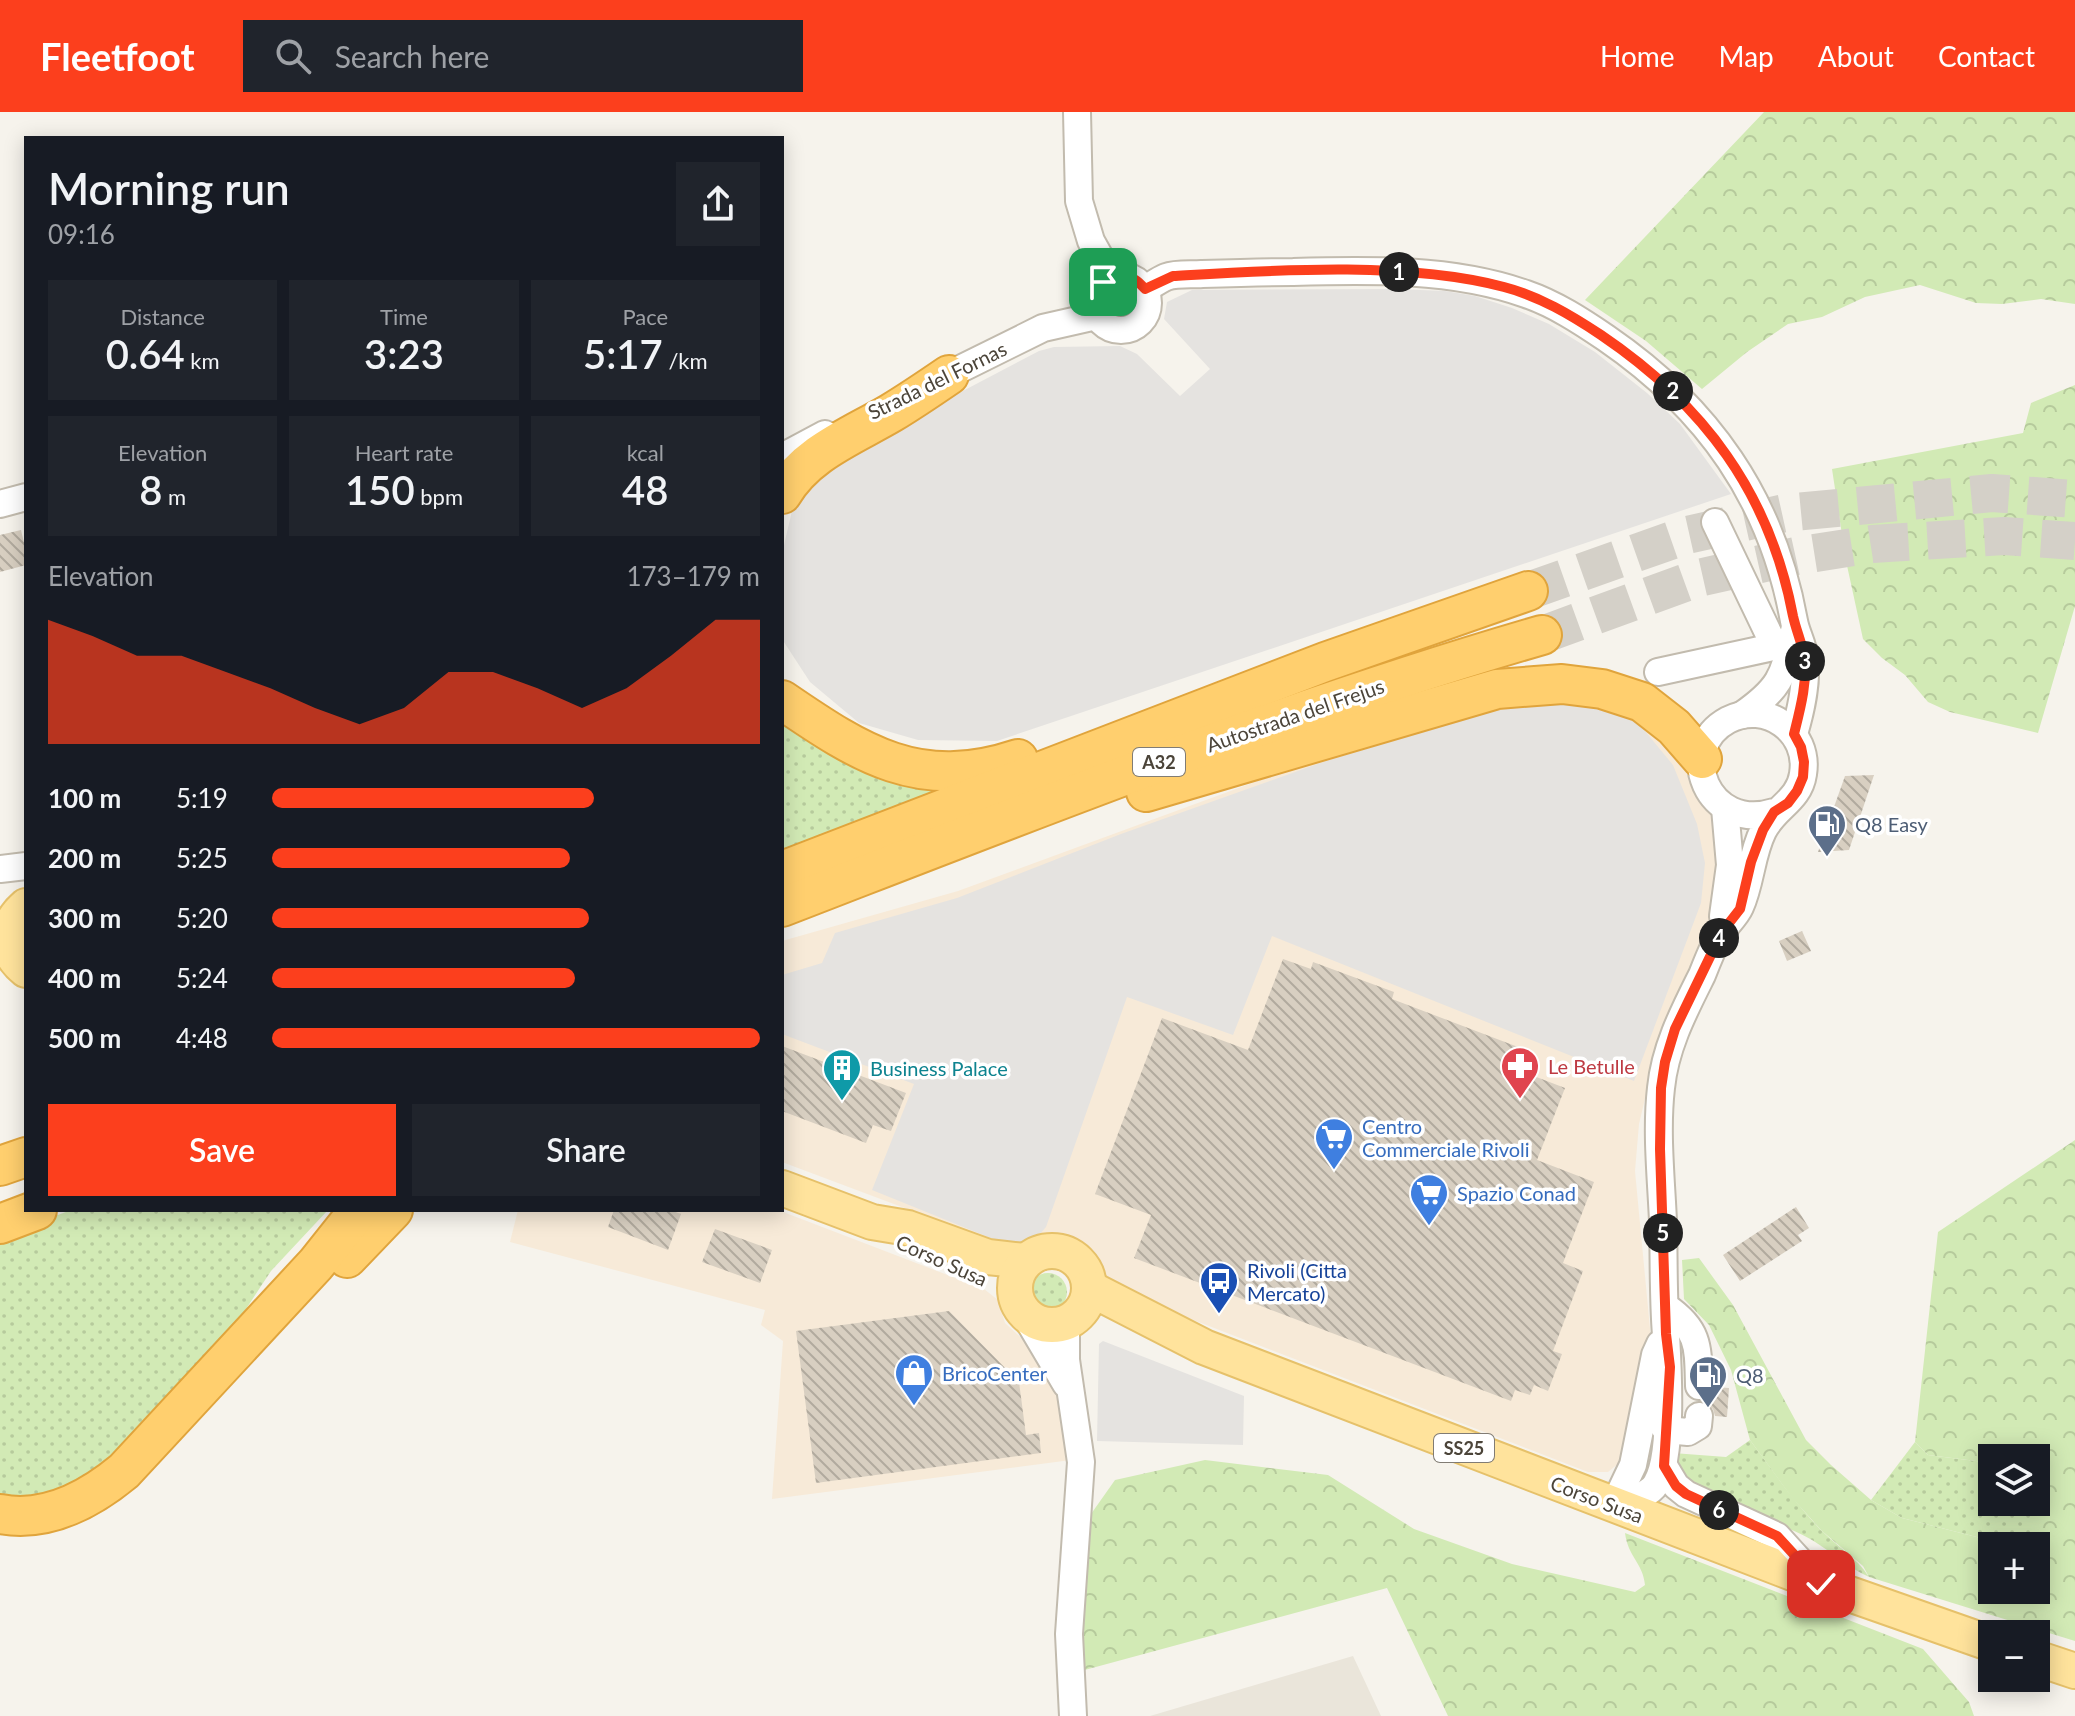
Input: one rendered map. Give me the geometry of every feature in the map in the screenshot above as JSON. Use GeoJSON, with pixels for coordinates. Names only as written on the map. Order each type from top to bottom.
{"type":"FeatureCollection","features":[{"type":"Feature","properties":{"kind":"highway"},"geometry":{"type":"LineString","coordinates":[[784,492],[807,463],[949,375]]}},
{"type":"Feature","properties":{"kind":"highway","name":"Autostrada del Frejus"},"geometry":{"type":"LineString","coordinates":[[784,870],[1325,662],[1528,591]]}},
{"type":"Feature","properties":{"kind":"highway","name":"Autostrada del Frejus"},"geometry":{"type":"LineString","coordinates":[[784,906],[1158,763],[1462,658],[1542,635]]}},
{"type":"Feature","properties":{"kind":"highway"},"geometry":{"type":"LineString","coordinates":[[788,700],[860,751],[920,769],[974,771],[1086,736],[1252,672],[1325,662]]}},
{"type":"Feature","properties":{"kind":"highway"},"geometry":{"type":"LineString","coordinates":[[947,843],[1024,834],[1133,796],[1497,689],[1562,684],[1602,689],[1642,702],[1674,727],[1702,759]]}},
{"type":"Feature","properties":{"kind":"highway"},"geometry":{"type":"LineString","coordinates":[[0,1166],[24,1158]]}},
{"type":"Feature","properties":{"kind":"highway"},"geometry":{"type":"LineString","coordinates":[[0,1207],[24,1198]]}},
{"type":"Feature","properties":{"kind":"highway"},"geometry":{"type":"LineString","coordinates":[[0,1224],[32,1212]]}},
{"type":"Feature","properties":{"kind":"highway"},"geometry":{"type":"LineString","coordinates":[[0,1514],[34,1515],[58,1511],[104,1488],[124,1471],[316,1264],[357,1212]]}},
{"type":"Feature","properties":{"kind":"highway"},"geometry":{"type":"LineString","coordinates":[[316,1264],[349,1238],[374,1212]]}},
{"type":"Feature","properties":{"kind":"highway"},"geometry":{"type":"LineString","coordinates":[[210,1379],[326,1280],[391,1212]]}},
{"type":"Feature","properties":{"kind":"main road"},"geometry":{"type":"LineString","coordinates":[[0,898],[11,919],[11,953],[24,968]]}},
{"type":"Feature","properties":{"kind":"main road","name":"Corso Susa"},"geometry":{"type":"LineString","coordinates":[[784,1189],[872,1222],[908,1228],[988,1257],[1025,1261]]}},
{"type":"Feature","properties":{"kind":"main road","name":"Corso Susa"},"geometry":{"type":"LineString","coordinates":[[872,1222],[902,1246],[999,1285],[1020,1305]]}},
{"type":"Feature","properties":{"kind":"main road","name":"SS25"},"geometry":{"type":"LineString","coordinates":[[1020,1305],[1045,1325],[1078,1308],[1083,1267],[1066,1253],[1044,1251],[1025,1261]]}},
{"type":"Feature","properties":{"kind":"main road"},"geometry":{"type":"LineString","coordinates":[[1020,1305],[1017,1274],[1025,1261]]}},
{"type":"Feature","properties":{"kind":"main road","name":"Corso Susa"},"geometry":{"type":"LineString","coordinates":[[1078,1308],[1204,1347],[1821,1584],[1978,1639]]}},
{"type":"Feature","properties":{"kind":"main road"},"geometry":{"type":"LineString","coordinates":[[2050,1663],[2075,1671]]}},
{"type":"Feature","properties":{"kind":"street"},"geometry":{"type":"LineString","coordinates":[[1077,112],[1079,201],[1083,222],[1111,277]]}},
{"type":"Feature","properties":{"kind":"street"},"geometry":{"type":"LineString","coordinates":[[1145,289],[1173,276],[1300,271],[1424,273],[1506,287],[1554,306],[1623,350],[1680,397],[1720,443],[1757,505],[1778,553],[1787,640],[1778,684],[1765,699],[1715,731],[1706,744],[1702,759],[1706,787],[1725,808],[1749,816],[1774,812],[1788,803],[1803,777],[1801,747],[1794,734],[1771,717],[1742,715]]}},
{"type":"Feature","properties":{"kind":"street"},"geometry":{"type":"LineString","coordinates":[[1127,275],[1145,289],[1148,308],[1138,324],[1120,330],[1102,323],[1096,316],[1093,298],[1097,289],[1111,277],[1127,275]]}},
{"type":"Feature","properties":{"kind":"street","name":"Strada del Fornas"},"geometry":{"type":"LineString","coordinates":[[784,456],[1043,328],[1096,316]]}},
{"type":"Feature","properties":{"kind":"street"},"geometry":{"type":"LineString","coordinates":[[0,504],[24,498]]}},
{"type":"Feature","properties":{"kind":"street"},"geometry":{"type":"LineString","coordinates":[[1715,522],[1787,640],[1804,652],[1800,712],[1794,734]]}},
{"type":"Feature","properties":{"kind":"street"},"geometry":{"type":"LineString","coordinates":[[1658,672],[1787,640]]}},
{"type":"Feature","properties":{"kind":"street"},"geometry":{"type":"LineString","coordinates":[[1722,932],[1730,865],[1725,808]]}},
{"type":"Feature","properties":{"kind":"street"},"geometry":{"type":"LineString","coordinates":[[1614,1505],[1649,1492],[1664,1466],[1670,1367],[1666,1334],[1660,1149],[1661,1088],[1665,1062],[1675,1029],[1722,932],[1740,909],[1757,846],[1774,812]]}},
{"type":"Feature","properties":{"kind":"street"},"geometry":{"type":"LineString","coordinates":[[0,869],[24,866]]}},
{"type":"Feature","properties":{"kind":"street"},"geometry":{"type":"LineString","coordinates":[[1020,1305],[1070,1391]]}},
{"type":"Feature","properties":{"kind":"street"},"geometry":{"type":"LineString","coordinates":[[1666,1307],[1683,1319],[1697,1341],[1699,1386]]}},
{"type":"Feature","properties":{"kind":"street"},"geometry":{"type":"LineString","coordinates":[[1073,1716],[1069,1634],[1081,1462],[1066,1360],[1078,1308]]}},
{"type":"Feature","properties":{"kind":"street"},"geometry":{"type":"LineString","coordinates":[[1614,1505],[1633,1465],[1654,1362],[1666,1334]]}},
{"type":"Feature","properties":{"kind":"street"},"geometry":{"type":"LineString","coordinates":[[1654,1362],[1658,1379],[1657,1420],[1666,1430],[1694,1430],[1700,1422],[1699,1416]]}},
{"type":"Feature","properties":{"kind":"street"},"geometry":{"type":"LineString","coordinates":[[1664,1466],[1676,1486],[1686,1494],[1777,1536],[1821,1584]]}},
{"type":"Feature","properties":{"kind":"shaded area"},"geometry":{"type":"Polygon","coordinates":[[[1192,290],[1445,291],[1475,296],[1512,308],[1549,324],[1595,352],[1647,393],[1680,424],[1731,494],[997,741],[918,740],[859,723],[810,682],[784,642],[784,545],[794,502],[841,455],[1039,351],[1054,347],[1120,346],[1137,354],[1180,396],[1210,369],[1164,319],[1167,302],[1192,290]]]}},
{"type":"Feature","properties":{"kind":"shaded area"},"geometry":{"type":"Polygon","coordinates":[[[1541,696],[1617,704],[1669,739],[1700,788],[1712,820],[1720,862],[1720,894],[1708,936],[1653,1065],[1639,1124],[1635,1171],[1651,1339],[1626,1451],[1619,1463],[1608,1472],[1588,1472],[1131,1296],[1098,1275],[1074,1245],[1044,1235],[1019,1246],[1003,1245],[784,1163],[784,940],[958,891],[1326,756],[1541,696]]]}},
{"type":"Feature","properties":{"kind":"shaded area"},"geometry":{"type":"Polygon","coordinates":[[[1542,703],[1586,704],[1614,709],[1640,725],[1673,765],[1697,824],[1705,863],[1701,903],[1634,1081],[1272,936],[1233,1035],[1127,997],[1046,1227],[1039,1235],[1016,1244],[1003,1243],[872,1190],[914,1084],[784,1035],[784,974],[822,963],[835,933],[957,898],[1121,834],[1323,762],[1488,712],[1542,703]]]}},
{"type":"Feature","properties":{"kind":"shaded area"},"geometry":{"type":"Polygon","coordinates":[[[518,1212],[783,1212],[984,1289],[998,1300],[1005,1323],[1041,1356],[1056,1378],[1071,1460],[772,1499],[783,1341],[761,1325],[765,1310],[510,1242],[518,1212]]]}},
{"type":"Feature","properties":{"kind":"shaded area"},"geometry":{"type":"Polygon","coordinates":[[[1103,1341],[1244,1396],[1243,1445],[1097,1441],[1099,1344],[1103,1341]]]}},
{"type":"Feature","properties":{"kind":"shaded area"},"geometry":{"type":"Polygon","coordinates":[[[1353,1656],[1381,1716],[1150,1716],[1353,1656]]]}},
{"type":"Feature","properties":{"kind":"green space"},"geometry":{"type":"Polygon","coordinates":[[[1764,112],[2075,112],[2075,304],[2041,299],[2002,304],[1976,303],[1920,285],[1865,297],[1822,317],[1788,324],[1702,389],[1646,341],[1585,300],[1764,112]]]}},
{"type":"Feature","properties":{"kind":"green space"},"geometry":{"type":"Polygon","coordinates":[[[2075,385],[2075,606],[2038,733],[1950,712],[1928,702],[1905,675],[1863,639],[1846,561],[1832,469],[2023,433],[2031,403],[2075,385]]]}},
{"type":"Feature","properties":{"kind":"green space"},"geometry":{"type":"Polygon","coordinates":[[[784,716],[947,786],[784,849],[784,716]]]}},
{"type":"Feature","properties":{"kind":"green space"},"geometry":{"type":"Polygon","coordinates":[[[2075,1140],[2075,1641],[2050,1633],[2050,1620],[2007,1620],[1869,1577],[1863,1566],[1822,1531],[1793,1499],[1750,1440],[1731,1370],[1709,1325],[1684,1299],[1682,1260],[1699,1258],[1733,1305],[1806,1440],[1871,1500],[1902,1518],[1978,1537],[1978,1604],[2050,1604],[2050,1532],[2030,1532],[2030,1516],[2050,1516],[2050,1444],[1978,1444],[1978,1461],[1928,1455],[1915,1442],[1938,1232],[2075,1140]]]}},
{"type":"Feature","properties":{"kind":"green space"},"geometry":{"type":"Polygon","coordinates":[[[66,1212],[326,1212],[271,1271],[240,1318],[97,1471],[67,1489],[33,1497],[0,1496],[0,1237],[66,1212]]]}},
{"type":"Feature","properties":{"kind":"green space"},"geometry":{"type":"Polygon","coordinates":[[[1048,1273],[1061,1279],[1067,1292],[1061,1305],[1048,1311],[1035,1305],[1029,1292],[1035,1279],[1048,1273]]]}},
{"type":"Feature","properties":{"kind":"green space"},"geometry":{"type":"Polygon","coordinates":[[[1750,1440],[1810,1519],[1859,1563],[1869,1577],[1812,1540],[1681,1481],[1673,1453],[1726,1457],[1750,1440]]]}},
{"type":"Feature","properties":{"kind":"green space"},"geometry":{"type":"Polygon","coordinates":[[[1915,1442],[1928,1455],[1978,1461],[1978,1516],[2030,1516],[2030,1532],[1978,1532],[1978,1537],[1902,1518],[1871,1500],[1915,1442]]]}},
{"type":"Feature","properties":{"kind":"green space"},"geometry":{"type":"Polygon","coordinates":[[[1205,1460],[1328,1475],[1414,1529],[1512,1564],[1635,1592],[1645,1585],[1625,1533],[1923,1649],[1969,1702],[1974,1716],[1448,1716],[1387,1588],[1081,1671],[1080,1634],[1091,1514],[1115,1480],[1205,1460]]]}},
{"type":"Feature","properties":{"kind":"building"},"geometry":{"type":"Polygon","coordinates":[[[21,530],[24,566],[0,572],[0,535],[21,530]]]}},
{"type":"Feature","properties":{"kind":"building"},"geometry":{"type":"Polygon","coordinates":[[[1874,775],[1849,850],[1818,852],[1845,776],[1874,775]]]}},
{"type":"Feature","properties":{"kind":"building"},"geometry":{"type":"Polygon","coordinates":[[[1802,931],[1811,951],[1787,961],[1779,941],[1802,931]]]}},
{"type":"Feature","properties":{"kind":"building","name":"Centro Commerciale Rivoli"},"geometry":{"type":"Polygon","coordinates":[[[1283,959],[1311,969],[1313,962],[1394,992],[1392,999],[1518,1047],[1510,1067],[1565,1088],[1537,1160],[1594,1182],[1563,1263],[1583,1271],[1553,1351],[1562,1354],[1548,1391],[1534,1385],[1530,1395],[1515,1390],[1511,1401],[1134,1258],[1151,1215],[1095,1194],[1162,1018],[1248,1050],[1283,959]]]}},
{"type":"Feature","properties":{"kind":"building","name":"Business Palace"},"geometry":{"type":"Polygon","coordinates":[[[784,1047],[906,1093],[891,1131],[873,1125],[866,1143],[784,1112],[784,1047]]]}},
{"type":"Feature","properties":{"kind":"building"},"geometry":{"type":"Polygon","coordinates":[[[1796,1207],[1809,1228],[1798,1235],[1802,1241],[1740,1281],[1723,1255],[1796,1207]]]}},
{"type":"Feature","properties":{"kind":"building"},"geometry":{"type":"Polygon","coordinates":[[[613,1212],[681,1214],[668,1250],[608,1227],[613,1212]]]}},
{"type":"Feature","properties":{"kind":"building"},"geometry":{"type":"Polygon","coordinates":[[[715,1229],[772,1250],[760,1283],[702,1262],[715,1229]]]}},
{"type":"Feature","properties":{"kind":"building","name":"BricoCenter"},"geometry":{"type":"Polygon","coordinates":[[[949,1311],[1019,1382],[1026,1435],[1039,1433],[1041,1453],[816,1483],[796,1331],[949,1311]]]}},
{"type":"Feature","properties":{"kind":"building"},"geometry":{"type":"Polygon","coordinates":[[[1715,1387],[1729,1388],[1727,1417],[1715,1416],[1713,1409],[1703,1401],[1713,1394],[1715,1387]]]}},
{"type":"Feature","properties":{"kind":"tunnel"},"geometry":{"type":"LineString","coordinates":[[1528,591],[1687,535],[1785,513],[1992,493],[2075,499]]}},
{"type":"Feature","properties":{"kind":"tunnel"},"geometry":{"type":"LineString","coordinates":[[1542,635],[1698,578],[1796,556],[1872,544],[2004,536],[2075,541]]}},
{"type":"Feature","properties":{"kind":"place","name":"Q8 Easy"},"geometry":{"type":"Point","coordinates":[1827,858]}},
{"type":"Feature","properties":{"kind":"place","name":"Le Betulle"},"geometry":{"type":"Point","coordinates":[1520,1100]}},
{"type":"Feature","properties":{"kind":"place","name":"Business Palace"},"geometry":{"type":"Point","coordinates":[842,1102]}},
{"type":"Feature","properties":{"kind":"place","name":"Centro Commerciale Rivoli"},"geometry":{"type":"Point","coordinates":[1334,1171]}},
{"type":"Feature","properties":{"kind":"place","name":"Spazio Conad"},"geometry":{"type":"Point","coordinates":[1429,1227]}},
{"type":"Feature","properties":{"kind":"place","name":"Rivoli (Citta Mercato)"},"geometry":{"type":"Point","coordinates":[1219,1315]}},
{"type":"Feature","properties":{"kind":"place","name":"BricoCenter"},"geometry":{"type":"Point","coordinates":[914,1407]}},
{"type":"Feature","properties":{"kind":"place","name":"Q8"},"geometry":{"type":"Point","coordinates":[1708,1409]}},
{"type":"Feature","properties":{"kind":"route"},"geometry":{"type":"LineString","coordinates":[[1103,282],[1111,277],[1127,275],[1145,289],[1173,276],[1220,273],[1424,273],[1506,287],[1530,295],[1584,323],[1623,350],[1680,397],[1720,443],[1757,505],[1778,553],[1795,628],[1804,652],[1800,712],[1794,734],[1801,747],[1803,777],[1788,803],[1774,812],[1763,830],[1751,862],[1740,909],[1722,932],[1675,1029],[1665,1062],[1661,1088],[1660,1149],[1666,1334],[1670,1367],[1664,1466],[1676,1486],[1686,1494],[1777,1536],[1821,1584]]}}]}
